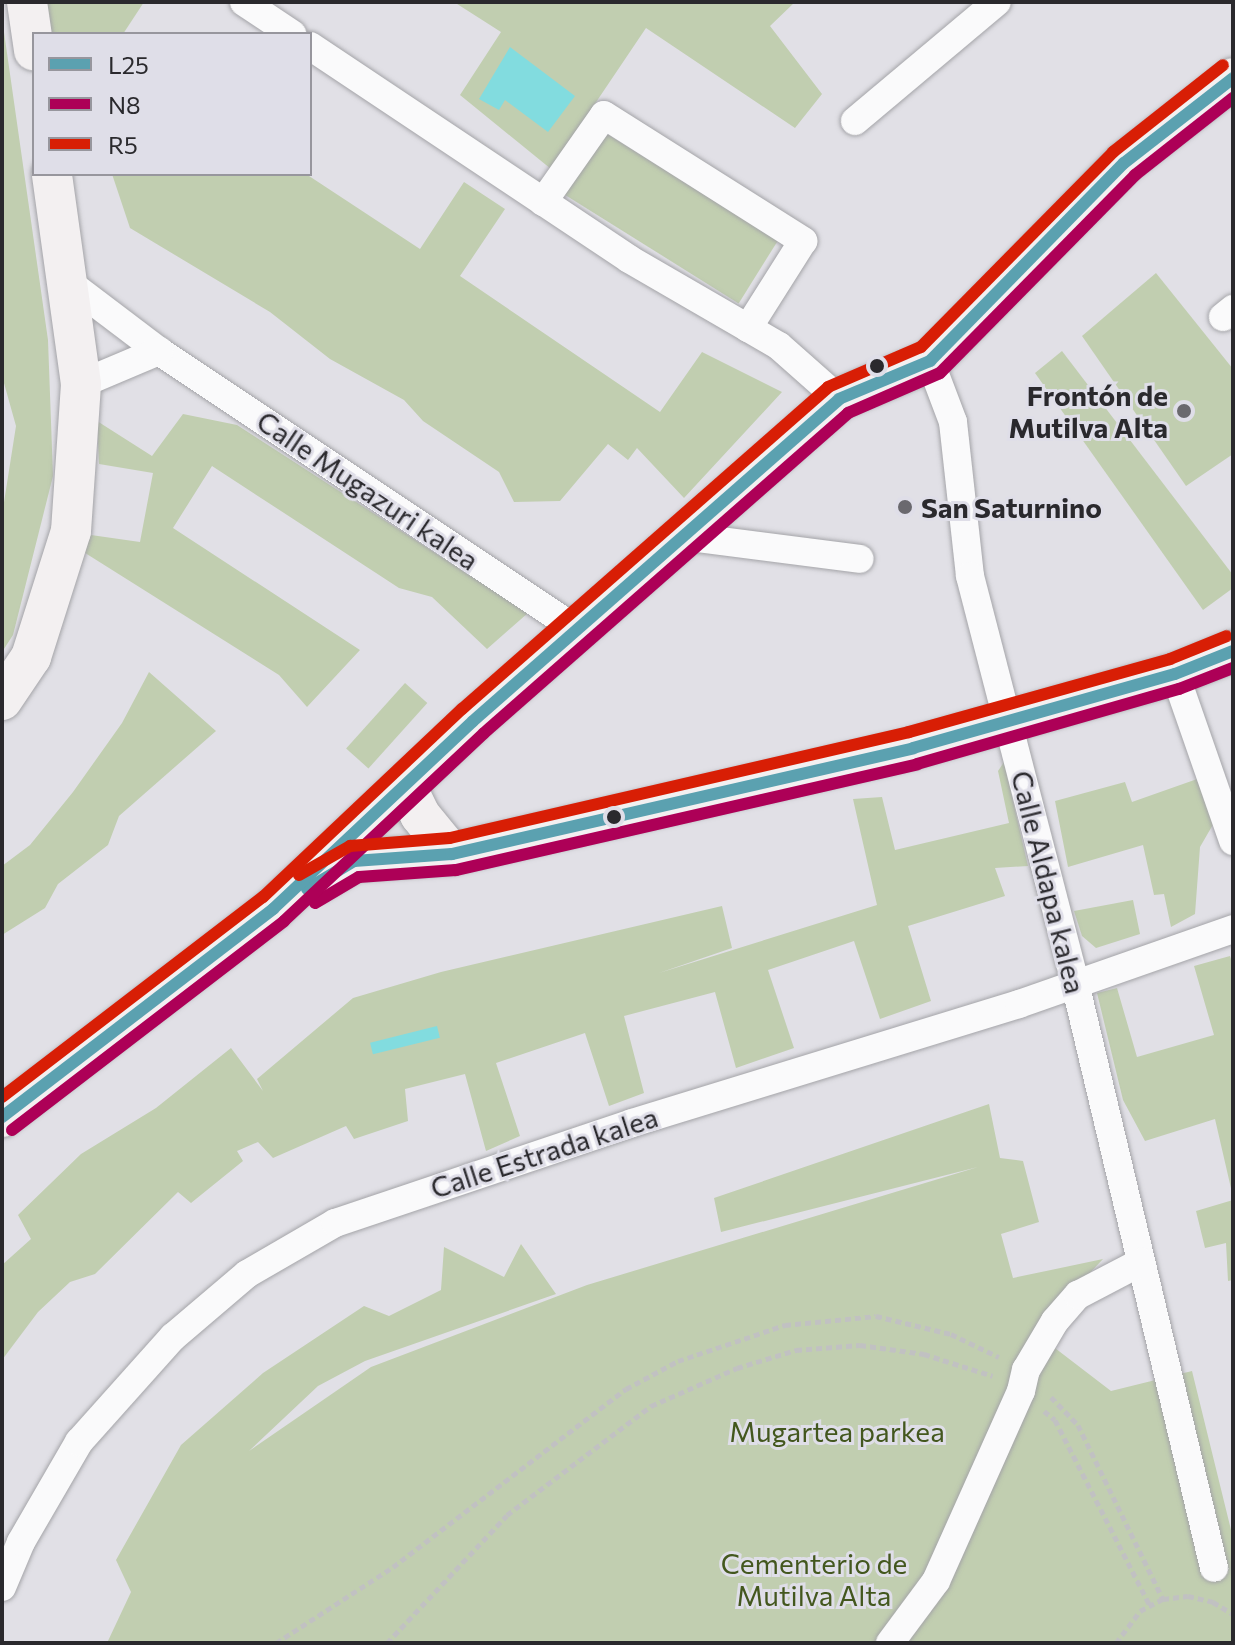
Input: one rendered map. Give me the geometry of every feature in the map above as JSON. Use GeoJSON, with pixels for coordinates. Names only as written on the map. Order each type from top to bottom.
{"type":"FeatureCollection","features":[{"type":"Feature","properties":{"kind":"street"},"geometry":{"type":"LineString","coordinates":[[27,2],[32,36]]}},
{"type":"Feature","properties":{"kind":"street"},"geometry":{"type":"LineString","coordinates":[[244,2],[289,32]]}},
{"type":"Feature","properties":{"kind":"street"},"geometry":{"type":"LineString","coordinates":[[855,121],[997,2]]}},
{"type":"Feature","properties":{"kind":"street"},"geometry":{"type":"LineString","coordinates":[[312,47],[543,202],[779,346],[839,399]]}},
{"type":"Feature","properties":{"kind":"street"},"geometry":{"type":"LineString","coordinates":[[2,1117],[273,909],[576,629],[839,399],[930,361],[1124,163],[1233,78]]}},
{"type":"Feature","properties":{"kind":"street"},"geometry":{"type":"LineString","coordinates":[[543,202],[604,115],[803,241],[748,328]]}},
{"type":"Feature","properties":{"kind":"street"},"geometry":{"type":"LineString","coordinates":[[2,700],[31,657],[71,531],[81,384],[52,176]]}},
{"type":"Feature","properties":{"kind":"street","name":"Calle Mugazuri kalea"},"geometry":{"type":"LineString","coordinates":[[68,282],[159,351],[576,629]]}},
{"type":"Feature","properties":{"kind":"street"},"geometry":{"type":"LineString","coordinates":[[81,384],[159,351]]}},
{"type":"Feature","properties":{"kind":"street","name":"Calle Aldapa kalea"},"geometry":{"type":"LineString","coordinates":[[930,361],[953,422],[970,576],[1075,983],[1214,1568]]}},
{"type":"Feature","properties":{"kind":"street"},"geometry":{"type":"LineString","coordinates":[[681,536],[860,559]]}},
{"type":"Feature","properties":{"kind":"street"},"geometry":{"type":"LineString","coordinates":[[273,909],[354,861],[452,854],[913,748],[1175,674],[1233,651]]}},
{"type":"Feature","properties":{"kind":"street"},"geometry":{"type":"LineString","coordinates":[[1175,674],[1233,841]]}},
{"type":"Feature","properties":{"kind":"street"},"geometry":{"type":"LineString","coordinates":[[407,788],[420,815],[452,854]]}},
{"type":"Feature","properties":{"kind":"street","name":"Calle Estrada kalea"},"geometry":{"type":"LineString","coordinates":[[2,1587],[21,1542],[79,1442],[173,1337],[247,1274],[335,1223],[1233,929]]}},
{"type":"Feature","properties":{"kind":"street"},"geometry":{"type":"LineString","coordinates":[[890,1643],[936,1581],[1024,1380],[1055,1321],[1078,1295],[1141,1262]]}},
{"type":"Feature","properties":{"kind":"path"},"geometry":{"type":"LineString","coordinates":[[276,1643],[393,1567],[626,1389],[678,1361],[785,1325],[876,1316],[951,1334],[1024,1380],[1078,1425],[1163,1599]]}},
{"type":"Feature","properties":{"kind":"path"},"geometry":{"type":"LineString","coordinates":[[387,1643],[507,1515],[651,1406],[737,1368],[796,1350],[860,1345],[977,1367],[1024,1380],[1055,1420],[1150,1606]]}},
{"type":"Feature","properties":{"kind":"path"},"geometry":{"type":"LineString","coordinates":[[1116,1643],[1123,1629],[1163,1599],[1188,1596],[1213,1602],[1233,1614]]}},
{"type":"Feature","properties":{"kind":"green space"},"geometry":{"type":"Polygon","coordinates":[[[46,2],[144,2],[124,32],[51,32],[46,2]]]}},
{"type":"Feature","properties":{"kind":"green space"},"geometry":{"type":"Polygon","coordinates":[[[454,2],[795,2],[770,26],[822,94],[795,128],[646,28],[551,169],[460,95],[501,32],[454,2]]]}},
{"type":"Feature","properties":{"kind":"green space"},"geometry":{"type":"Polygon","coordinates":[[[2,18],[48,340],[53,476],[13,635],[2,652],[2,515],[16,426],[2,376],[2,18]]]}},
{"type":"Feature","properties":{"kind":"green space"},"geometry":{"type":"Polygon","coordinates":[[[604,132],[778,241],[739,303],[565,195],[604,132]]]}},
{"type":"Feature","properties":{"kind":"green space"},"geometry":{"type":"Polygon","coordinates":[[[113,176],[309,176],[420,249],[464,182],[505,209],[460,276],[660,412],[702,352],[782,392],[684,498],[637,448],[628,460],[608,444],[560,501],[514,502],[499,472],[423,421],[404,400],[330,359],[270,312],[130,228],[113,176]]]}},
{"type":"Feature","properties":{"kind":"green space","name":"Frontón de Mutilva Alta"},"geometry":{"type":"Polygon","coordinates":[[[1156,273],[1233,369],[1233,454],[1186,486],[1082,336],[1156,273]]]}},
{"type":"Feature","properties":{"kind":"green space"},"geometry":{"type":"Polygon","coordinates":[[[1062,351],[1233,575],[1233,588],[1203,610],[1035,373],[1062,351]]]}},
{"type":"Feature","properties":{"kind":"green space"},"geometry":{"type":"Polygon","coordinates":[[[183,414],[237,425],[528,613],[487,649],[432,597],[399,588],[212,466],[173,528],[360,650],[307,707],[279,675],[82,551],[91,535],[140,542],[153,473],[99,464],[97,421],[152,456],[183,414]]]}},
{"type":"Feature","properties":{"kind":"green space"},"geometry":{"type":"Polygon","coordinates":[[[149,672],[216,731],[119,816],[108,845],[58,884],[45,908],[2,935],[2,866],[30,845],[73,792],[122,723],[149,672]]]}},
{"type":"Feature","properties":{"kind":"green space"},"geometry":{"type":"Polygon","coordinates":[[[405,683],[427,703],[368,768],[346,748],[405,683]]]}},
{"type":"Feature","properties":{"kind":"green space"},"geometry":{"type":"Polygon","coordinates":[[[1004,762],[1028,866],[995,868],[1005,896],[908,926],[931,1001],[880,1019],[854,941],[768,970],[794,1048],[736,1068],[715,992],[624,1016],[644,1093],[609,1106],[585,1033],[496,1063],[520,1136],[486,1151],[465,1074],[405,1089],[408,1121],[354,1139],[346,1126],[273,1158],[258,1142],[237,1151],[243,1161],[191,1203],[178,1192],[95,1274],[70,1282],[38,1312],[2,1360],[2,1265],[31,1239],[18,1215],[81,1154],[156,1108],[231,1048],[263,1091],[257,1079],[353,998],[441,972],[722,906],[732,948],[659,973],[877,905],[853,799],[882,797],[895,850],[1009,823],[998,771],[1004,762]]]}},
{"type":"Feature","properties":{"kind":"green space"},"geometry":{"type":"Polygon","coordinates":[[[1200,778],[1222,809],[1200,847],[1195,914],[1171,927],[1164,894],[1154,895],[1143,845],[1068,867],[1055,801],[1125,782],[1132,802],[1200,778]]]}},
{"type":"Feature","properties":{"kind":"green space"},"geometry":{"type":"Polygon","coordinates":[[[1133,900],[1140,934],[1096,948],[1082,936],[1074,911],[1133,900]]]}},
{"type":"Feature","properties":{"kind":"green space"},"geometry":{"type":"Polygon","coordinates":[[[1230,956],[1233,965],[1233,1197],[1215,1119],[1145,1141],[1123,1100],[1097,993],[1117,988],[1137,1057],[1214,1035],[1194,966],[1230,956]]]}},
{"type":"Feature","properties":{"kind":"green space","name":"Mugartea parkea"},"geometry":{"type":"Polygon","coordinates":[[[989,1104],[1000,1158],[1023,1161],[1039,1222],[1001,1234],[1013,1278],[1103,1259],[1034,1332],[1111,1391],[1192,1371],[1233,1538],[1233,1643],[107,1643],[131,1592],[116,1560],[181,1445],[263,1373],[364,1306],[389,1316],[441,1290],[444,1247],[504,1277],[521,1244],[556,1294],[365,1361],[318,1386],[249,1451],[371,1367],[587,1285],[978,1167],[721,1232],[714,1198],[989,1104]]]}},
{"type":"Feature","properties":{"kind":"green space"},"geometry":{"type":"Polygon","coordinates":[[[1233,1200],[1233,1280],[1228,1281],[1226,1243],[1205,1248],[1196,1211],[1233,1200]]]}},
{"type":"Feature","properties":{"kind":"water"},"geometry":{"type":"Polygon","coordinates":[[[510,47],[575,96],[548,132],[505,100],[499,110],[479,99],[510,47]]]}},
{"type":"Feature","properties":{"kind":"water"},"geometry":{"type":"Polygon","coordinates":[[[437,1026],[440,1038],[373,1054],[370,1043],[437,1026]]]}},
{"type":"Feature","properties":{"kind":"transit line","name":"R5"},"geometry":{"type":"LineString","coordinates":[[2,1097],[263,897],[462,709],[828,387],[921,347],[1113,152],[1223,65]]}},
{"type":"Feature","properties":{"kind":"transit line","name":"L25"},"geometry":{"type":"LineString","coordinates":[[2,1117],[273,909],[473,721],[839,399],[930,361],[1124,163],[1233,78]]}},
{"type":"Feature","properties":{"kind":"transit line","name":"N8"},"geometry":{"type":"LineString","coordinates":[[12,1130],[284,921],[484,733],[848,413],[940,373],[1135,175],[1233,98]]}},
{"type":"Feature","properties":{"kind":"transit line","name":"R5"},"geometry":{"type":"LineString","coordinates":[[299,875],[350,846],[450,838],[909,732],[1170,659],[1227,636]]}},
{"type":"Feature","properties":{"kind":"transit line","name":"L25"},"geometry":{"type":"LineString","coordinates":[[307,889],[354,861],[452,854],[913,748],[1175,674],[1233,651]]}},
{"type":"Feature","properties":{"kind":"transit line","name":"N8"},"geometry":{"type":"LineString","coordinates":[[315,903],[359,877],[456,870],[917,764],[1179,689],[1233,668]]}},
{"type":"Feature","properties":{"kind":"place","name":"Frontón de Mutilva Alta"},"geometry":{"type":"Point","coordinates":[1184,411]}},
{"type":"Feature","properties":{"kind":"place","name":"San Saturnino"},"geometry":{"type":"Point","coordinates":[905,507]}},
{"type":"Feature","properties":{"kind":"park label","name":"Cementerio de Mutilva Alta"},"geometry":{"type":"Point","coordinates":[814,1579]}}]}
